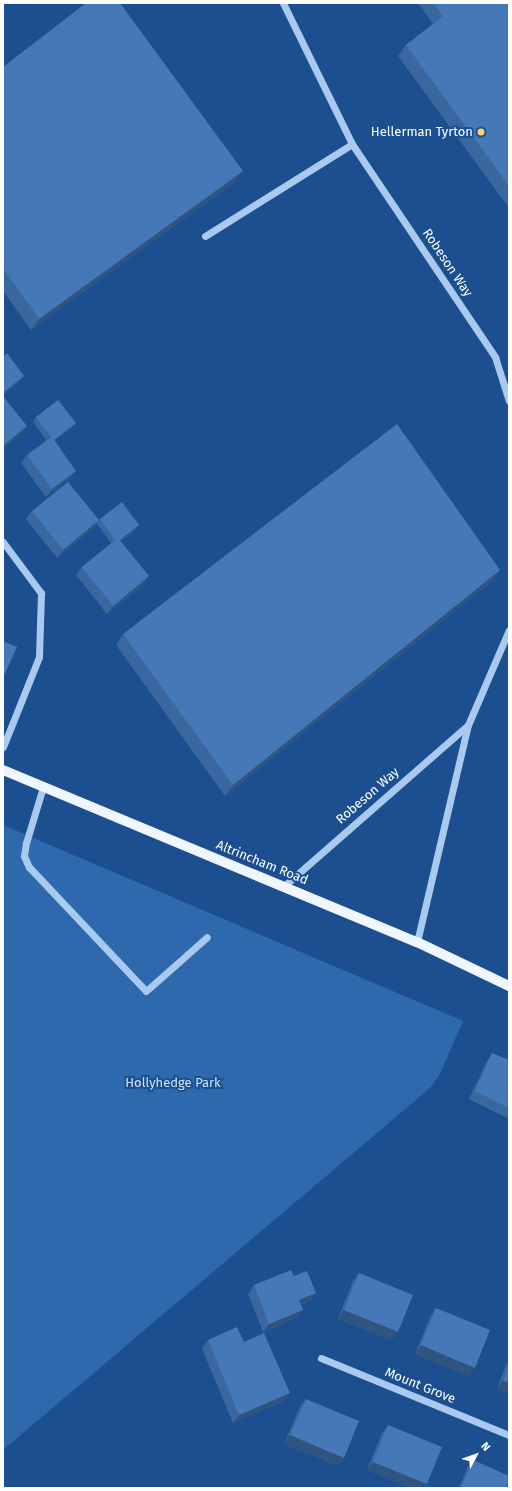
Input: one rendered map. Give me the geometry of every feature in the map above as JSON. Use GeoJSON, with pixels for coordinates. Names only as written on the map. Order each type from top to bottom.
{"type":"FeatureCollection","features":[{"type":"Feature","properties":{"kind":"main road","name":"Altrincham Road"},"geometry":{"type":"LineString","coordinates":[[3,770],[417,942],[509,986]]}},
{"type":"Feature","properties":{"kind":"street","name":"Robeson Way"},"geometry":{"type":"LineString","coordinates":[[283,3],[352,144],[495,357],[509,401]]}},
{"type":"Feature","properties":{"kind":"street"},"geometry":{"type":"LineString","coordinates":[[206,236],[352,144]]}},
{"type":"Feature","properties":{"kind":"street"},"geometry":{"type":"LineString","coordinates":[[3,542],[41,593],[39,657],[3,747]]}},
{"type":"Feature","properties":{"kind":"street","name":"Robeson Way"},"geometry":{"type":"LineString","coordinates":[[417,942],[468,725],[509,630]]}},
{"type":"Feature","properties":{"kind":"street","name":"Robeson Way"},"geometry":{"type":"LineString","coordinates":[[284,886],[468,725]]}},
{"type":"Feature","properties":{"kind":"street"},"geometry":{"type":"LineString","coordinates":[[43,787],[26,842],[24,856],[29,867],[146,991],[206,937]]}},
{"type":"Feature","properties":{"kind":"street","name":"Mount Grove"},"geometry":{"type":"LineString","coordinates":[[321,1358],[509,1435]]}},
{"type":"Feature","properties":{"kind":"green space","name":"Hollyhedge Park"},"geometry":{"type":"Polygon","coordinates":[[[3,825],[463,1021],[440,1074],[430,1088],[3,1450],[3,825]]]}},
{"type":"Feature","properties":{"kind":"building"},"geometry":{"type":"Polygon","coordinates":[[[86,3],[120,3],[243,171],[39,319],[3,268],[3,67],[86,3]]]}},
{"type":"Feature","properties":{"kind":"building","name":"Hellerman Tyrton"},"geometry":{"type":"Polygon","coordinates":[[[433,3],[509,3],[509,186],[406,45],[443,16],[433,3]]]}},
{"type":"Feature","properties":{"kind":"building"},"geometry":{"type":"Polygon","coordinates":[[[7,353],[24,376],[3,393],[3,357],[7,353]]]}},
{"type":"Feature","properties":{"kind":"building"},"geometry":{"type":"Polygon","coordinates":[[[3,396],[27,426],[3,446],[3,396]]]}},
{"type":"Feature","properties":{"kind":"building"},"geometry":{"type":"Polygon","coordinates":[[[58,400],[76,423],[54,440],[36,417],[58,400]]]}},
{"type":"Feature","properties":{"kind":"building"},"geometry":{"type":"Polygon","coordinates":[[[397,424],[500,570],[233,785],[123,634],[397,424]]]}},
{"type":"Feature","properties":{"kind":"building"},"geometry":{"type":"Polygon","coordinates":[[[52,437],[76,471],[52,489],[27,455],[52,437]]]}},
{"type":"Feature","properties":{"kind":"building"},"geometry":{"type":"Polygon","coordinates":[[[68,482],[99,520],[63,550],[32,511],[68,482]]]}},
{"type":"Feature","properties":{"kind":"building"},"geometry":{"type":"Polygon","coordinates":[[[122,502],[139,525],[120,540],[118,538],[115,540],[100,519],[122,502]]]}},
{"type":"Feature","properties":{"kind":"building"},"geometry":{"type":"Polygon","coordinates":[[[118,538],[149,576],[113,606],[82,567],[118,538]]]}},
{"type":"Feature","properties":{"kind":"building"},"geometry":{"type":"Polygon","coordinates":[[[3,641],[17,647],[3,678],[3,641]]]}},
{"type":"Feature","properties":{"kind":"building"},"geometry":{"type":"Polygon","coordinates":[[[492,1053],[509,1060],[509,1108],[475,1091],[492,1053]]]}},
{"type":"Feature","properties":{"kind":"building"},"geometry":{"type":"Polygon","coordinates":[[[291,1270],[294,1276],[307,1271],[316,1293],[299,1300],[303,1310],[269,1324],[254,1285],[291,1270]]]}},
{"type":"Feature","properties":{"kind":"building"},"geometry":{"type":"Polygon","coordinates":[[[359,1273],[413,1295],[398,1332],[344,1310],[359,1273]]]}},
{"type":"Feature","properties":{"kind":"building"},"geometry":{"type":"Polygon","coordinates":[[[436,1308],[490,1330],[475,1368],[421,1345],[436,1308]]]}},
{"type":"Feature","properties":{"kind":"building"},"geometry":{"type":"Polygon","coordinates":[[[237,1327],[244,1342],[264,1333],[290,1393],[239,1415],[208,1340],[237,1327]]]}},
{"type":"Feature","properties":{"kind":"building"},"geometry":{"type":"Polygon","coordinates":[[[509,1364],[509,1383],[503,1380],[509,1364]]]}},
{"type":"Feature","properties":{"kind":"building"},"geometry":{"type":"Polygon","coordinates":[[[306,1399],[359,1421],[344,1458],[290,1435],[306,1399]]]}},
{"type":"Feature","properties":{"kind":"building"},"geometry":{"type":"Polygon","coordinates":[[[388,1425],[442,1447],[427,1484],[373,1462],[388,1425]]]}},
{"type":"Feature","properties":{"kind":"building"},"geometry":{"type":"Polygon","coordinates":[[[473,1460],[509,1476],[509,1481],[506,1488],[461,1488],[473,1460]]]}},
{"type":"Feature","properties":{"kind":"place","name":"Hellerman Tyrton"},"geometry":{"type":"Point","coordinates":[481,132]}}]}
